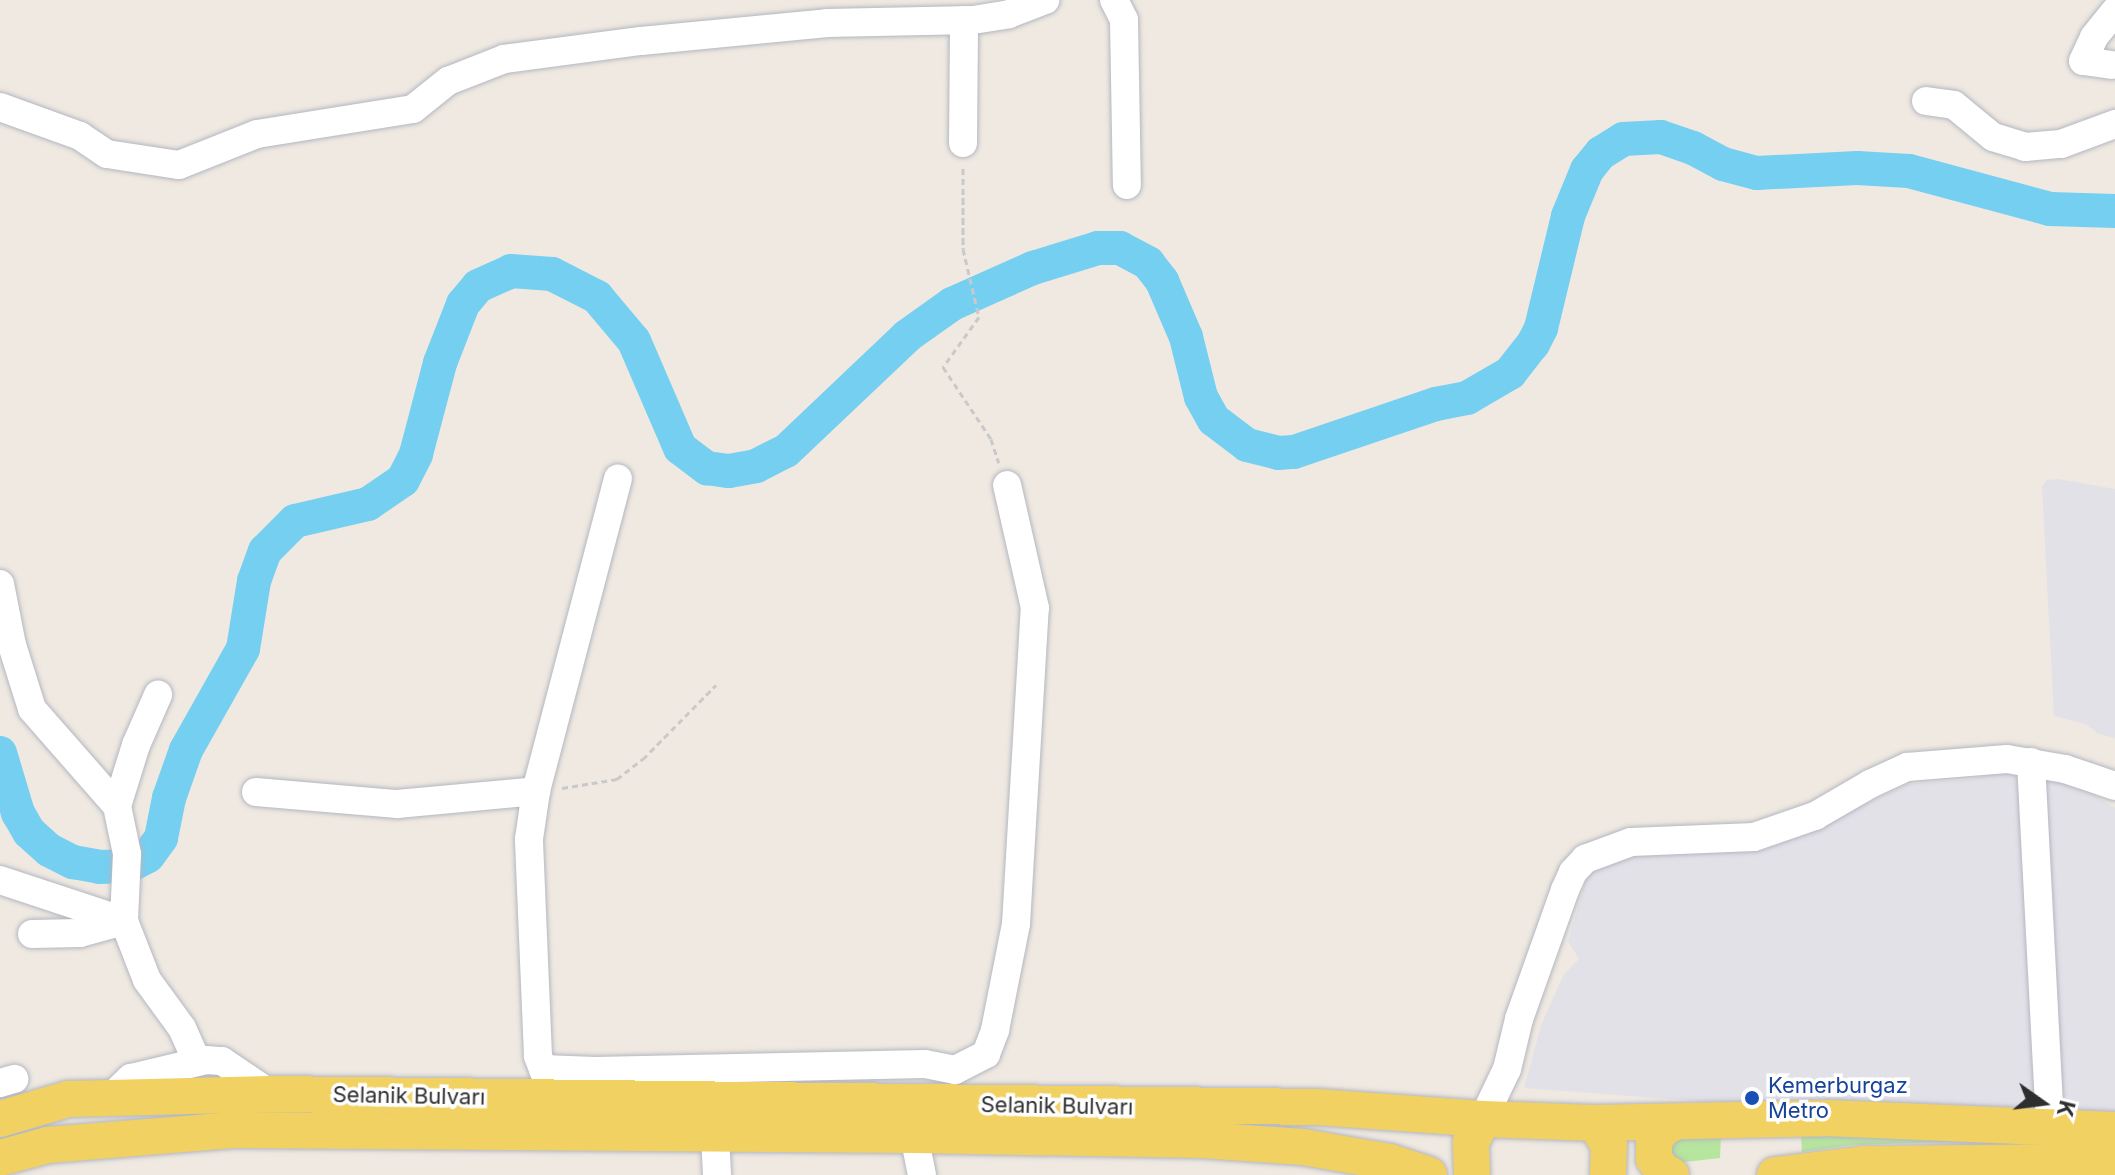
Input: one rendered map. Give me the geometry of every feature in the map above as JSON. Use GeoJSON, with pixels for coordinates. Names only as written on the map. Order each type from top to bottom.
{"type":"FeatureCollection","features":[{"type":"Feature","properties":{"kind":"main road","name":"Selanik Bulvarı"},"geometry":{"type":"LineString","coordinates":[[0,1119],[68,1099],[271,1094],[505,1098],[549,1084],[1317,1107],[1483,1119],[1595,1123],[1671,1124],[1827,1118],[2115,1130]]}},
{"type":"Feature","properties":{"kind":"main road"},"geometry":{"type":"LineString","coordinates":[[505,1098],[506,1135]]}},
{"type":"Feature","properties":{"kind":"main road"},"geometry":{"type":"LineString","coordinates":[[1472,1175],[1471,1142],[1483,1119]]}},
{"type":"Feature","properties":{"kind":"main road"},"geometry":{"type":"LineString","coordinates":[[1595,1123],[1609,1145],[1608,1175]]}},
{"type":"Feature","properties":{"kind":"main road"},"geometry":{"type":"LineString","coordinates":[[1671,1124],[1661,1130],[1654,1142],[1654,1159],[1663,1171],[1671,1175]]}},
{"type":"Feature","properties":{"kind":"main road","name":"Selanik Bulvarı"},"geometry":{"type":"LineString","coordinates":[[0,1158],[48,1145],[235,1130],[506,1135],[914,1135],[1202,1140],[1303,1147],[1390,1162],[1429,1175]]}},
{"type":"Feature","properties":{"kind":"main road"},"geometry":{"type":"LineString","coordinates":[[1775,1175],[1865,1164],[2115,1162]]}},
{"type":"Feature","properties":{"kind":"street"},"geometry":{"type":"LineString","coordinates":[[0,107],[80,136],[107,154],[179,165],[257,134],[413,109],[448,81],[504,59],[803,25],[964,20],[1009,14],[1045,0]]}},
{"type":"Feature","properties":{"kind":"street"},"geometry":{"type":"LineString","coordinates":[[1114,0],[1124,20],[1127,185]]}},
{"type":"Feature","properties":{"kind":"street"},"geometry":{"type":"LineString","coordinates":[[2112,65],[2083,61],[2094,37],[2115,11]]}},
{"type":"Feature","properties":{"kind":"street"},"geometry":{"type":"LineString","coordinates":[[963,143],[964,20]]}},
{"type":"Feature","properties":{"kind":"street"},"geometry":{"type":"LineString","coordinates":[[1926,101],[1954,105],[1993,137],[2025,147],[2061,144],[2115,124]]}},
{"type":"Feature","properties":{"kind":"street"},"geometry":{"type":"LineString","coordinates":[[618,479],[536,791],[529,839],[538,1056],[549,1084],[595,1071],[925,1064],[955,1070],[986,1054],[995,1030],[1016,924],[1035,608],[1007,485]]}},
{"type":"Feature","properties":{"kind":"street"},"geometry":{"type":"LineString","coordinates":[[0,584],[12,645],[32,709],[117,806]]}},
{"type":"Feature","properties":{"kind":"street"},"geometry":{"type":"LineString","coordinates":[[158,695],[136,745],[117,806],[127,854],[124,910],[147,980],[182,1028],[197,1061]]}},
{"type":"Feature","properties":{"kind":"street"},"geometry":{"type":"LineString","coordinates":[[1483,1119],[1507,1069],[1519,1019],[1565,890],[1573,872],[1585,859],[1631,842],[1754,837],[1815,816],[1907,767],[2007,759],[2065,769],[2115,786]]}},
{"type":"Feature","properties":{"kind":"street"},"geometry":{"type":"LineString","coordinates":[[2031,762],[2050,1128]]}},
{"type":"Feature","properties":{"kind":"street"},"geometry":{"type":"LineString","coordinates":[[256,792],[397,804],[536,791]]}},
{"type":"Feature","properties":{"kind":"street"},"geometry":{"type":"LineString","coordinates":[[0,880],[124,910]]}},
{"type":"Feature","properties":{"kind":"street"},"geometry":{"type":"LineString","coordinates":[[32,934],[80,933],[124,910]]}},
{"type":"Feature","properties":{"kind":"street"},"geometry":{"type":"LineString","coordinates":[[116,973],[147,980]]}},
{"type":"Feature","properties":{"kind":"street"},"geometry":{"type":"LineString","coordinates":[[110,1098],[131,1078],[197,1061],[222,1061],[271,1094]]}},
{"type":"Feature","properties":{"kind":"street"},"geometry":{"type":"LineString","coordinates":[[715,1135],[717,1175]]}},
{"type":"Feature","properties":{"kind":"street"},"geometry":{"type":"LineString","coordinates":[[914,1135],[922,1175]]}},
{"type":"Feature","properties":{"kind":"path"},"geometry":{"type":"LineString","coordinates":[[963,143],[963,249],[979,317],[943,367],[991,439],[1007,485]]}},
{"type":"Feature","properties":{"kind":"path"},"geometry":{"type":"LineString","coordinates":[[536,791],[617,779],[643,759],[716,685]]}},
{"type":"Feature","properties":{"kind":"shaded area"},"geometry":{"type":"Polygon","coordinates":[[[2058,479],[2115,489],[2115,738],[2099,734],[2085,724],[2054,716],[2042,486],[2047,480],[2058,479]]]}},
{"type":"Feature","properties":{"kind":"shaded area"},"geometry":{"type":"Polygon","coordinates":[[[2020,767],[2070,780],[2115,808],[2115,1118],[1696,1101],[1524,1088],[1541,1025],[1564,974],[1579,959],[1568,941],[1588,872],[1610,857],[1821,825],[1908,784],[1972,779],[2020,767]]]}},
{"type":"Feature","properties":{"kind":"green space"},"geometry":{"type":"Polygon","coordinates":[[[1853,1129],[1980,1141],[1852,1145],[1802,1152],[1801,1137],[1742,1133],[1853,1129]]]}},
{"type":"Feature","properties":{"kind":"green space"},"geometry":{"type":"Polygon","coordinates":[[[1721,1134],[1720,1158],[1676,1163],[1665,1141],[1721,1134]]]}},
{"type":"Feature","properties":{"kind":"waterway"},"geometry":{"type":"LineString","coordinates":[[0,753],[18,813],[29,832],[49,850],[73,862],[100,867],[129,866],[148,856],[161,838],[169,798],[186,750],[243,649],[254,581],[265,551],[295,521],[368,504],[403,480],[416,454],[440,363],[463,304],[478,286],[511,271],[552,274],[597,297],[634,341],[680,448],[707,468],[729,471],[756,466],[786,451],[907,336],[952,304],[1033,268],[1098,248],[1120,248],[1148,263],[1162,281],[1186,337],[1201,397],[1214,420],[1247,445],[1278,453],[1294,452],[1436,404],[1467,398],[1510,373],[1533,344],[1541,328],[1568,216],[1587,170],[1601,153],[1623,139],[1661,137],[1693,148],[1723,164],[1757,173],[1857,168],[1909,171],[2050,209],[2115,211]]}},
{"type":"Feature","properties":{"kind":"place","name":"Kemerburgaz Metro"},"geometry":{"type":"Point","coordinates":[1752,1098]}}]}
